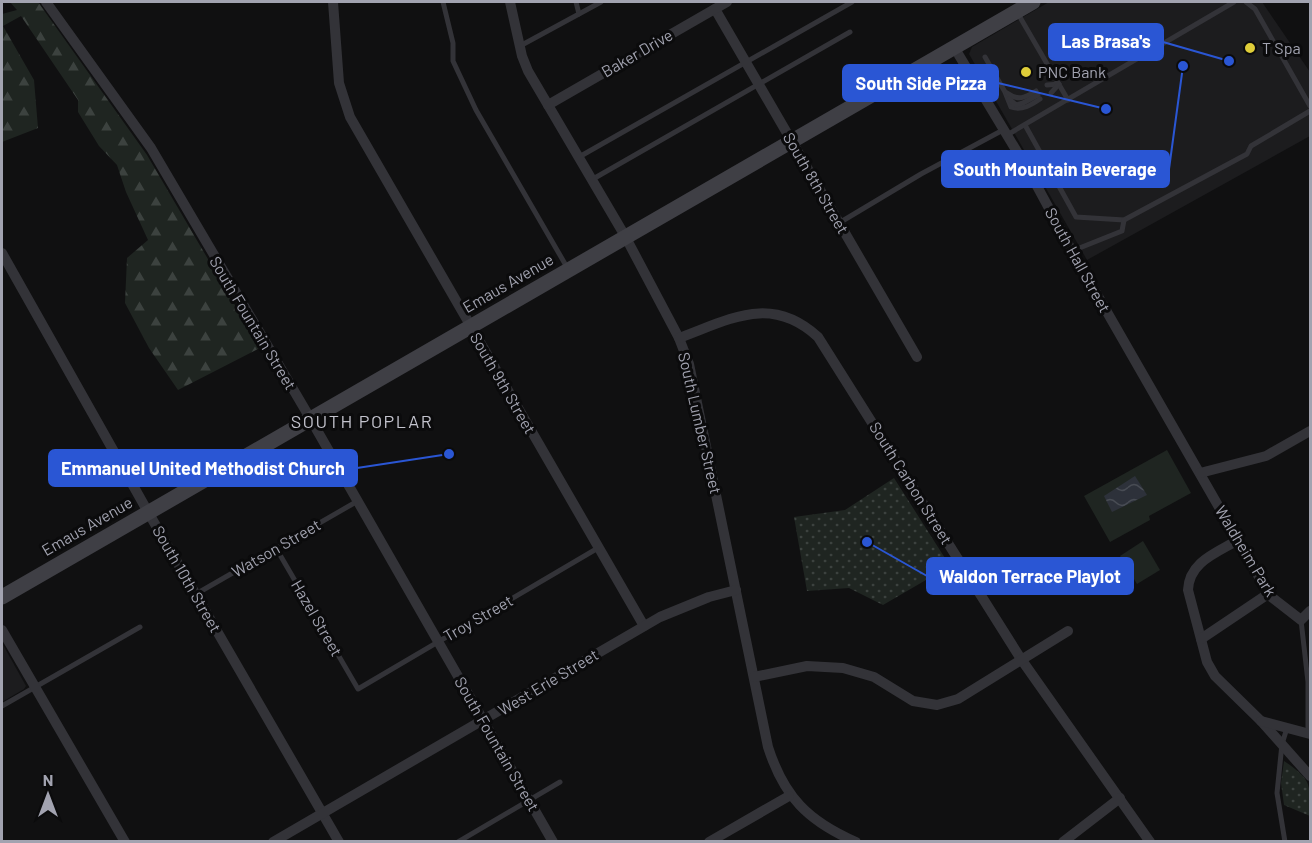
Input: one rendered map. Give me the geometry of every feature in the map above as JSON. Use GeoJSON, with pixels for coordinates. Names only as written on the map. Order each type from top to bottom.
{"type":"FeatureCollection","features":[{"type":"Feature","properties":{"kind":"main road","name":"Emaus Avenue"},"geometry":{"type":"LineString","coordinates":[[2,597],[1033,2]]}},
{"type":"Feature","properties":{"kind":"street","name":"South Fountain Street"},"geometry":{"type":"LineString","coordinates":[[46,2],[151,148],[310,418],[554,842]]}},
{"type":"Feature","properties":{"kind":"street","name":"South 9th Street"},"geometry":{"type":"LineString","coordinates":[[333,2],[339,83],[350,117],[644,626]]}},
{"type":"Feature","properties":{"kind":"street","name":"South Lumber Street"},"geometry":{"type":"LineString","coordinates":[[510,2],[528,71],[625,236],[679,338],[696,391],[768,747],[779,777],[789,796],[818,822],[835,833],[856,842]]}},
{"type":"Feature","properties":{"kind":"street","name":"Baker Drive"},"geometry":{"type":"LineString","coordinates":[[548,105],[727,2]]}},
{"type":"Feature","properties":{"kind":"street","name":"South 8th Street"},"geometry":{"type":"LineString","coordinates":[[715,9],[917,357]]}},
{"type":"Feature","properties":{"kind":"street","name":"South Hall Street"},"geometry":{"type":"LineString","coordinates":[[954,47],[1031,175],[1072,251],[1200,473]]}},
{"type":"Feature","properties":{"kind":"street","name":"South 10th Street"},"geometry":{"type":"LineString","coordinates":[[2,253],[148,512],[339,842]]}},
{"type":"Feature","properties":{"kind":"street","name":"South Carbon Street"},"geometry":{"type":"LineString","coordinates":[[679,338],[744,314],[757,312],[770,312],[795,319],[818,337],[930,511],[1021,659],[1150,842]]}},
{"type":"Feature","properties":{"kind":"street"},"geometry":{"type":"LineString","coordinates":[[1200,473],[1266,456],[1311,431]]}},
{"type":"Feature","properties":{"kind":"street","name":"Waldheim Park"},"geometry":{"type":"LineString","coordinates":[[1200,473],[1268,594],[1301,620]]}},
{"type":"Feature","properties":{"kind":"street"},"geometry":{"type":"LineString","coordinates":[[1238,540],[1198,564],[1191,573],[1188,590],[1208,662],[1215,676],[1261,721],[1311,776]]}},
{"type":"Feature","properties":{"kind":"street","name":"West Erie Street"},"geometry":{"type":"LineString","coordinates":[[273,842],[644,626],[684,605],[736,590]]}},
{"type":"Feature","properties":{"kind":"street"},"geometry":{"type":"LineString","coordinates":[[1201,639],[1268,594]]}},
{"type":"Feature","properties":{"kind":"street"},"geometry":{"type":"LineString","coordinates":[[1301,620],[1311,611]]}},
{"type":"Feature","properties":{"kind":"street"},"geometry":{"type":"LineString","coordinates":[[2,630],[125,842]]}},
{"type":"Feature","properties":{"kind":"street"},"geometry":{"type":"LineString","coordinates":[[754,677],[807,666],[843,668],[874,677],[913,701],[937,705],[958,699],[1068,631]]}},
{"type":"Feature","properties":{"kind":"street"},"geometry":{"type":"LineString","coordinates":[[1261,721],[1309,734]]}},
{"type":"Feature","properties":{"kind":"street"},"geometry":{"type":"LineString","coordinates":[[709,842],[789,796]]}},
{"type":"Feature","properties":{"kind":"street"},"geometry":{"type":"LineString","coordinates":[[1063,842],[1120,798]]}},
{"type":"Feature","properties":{"kind":"lane"},"geometry":{"type":"LineString","coordinates":[[443,2],[453,43],[453,61],[467,91],[568,269]]}},
{"type":"Feature","properties":{"kind":"lane"},"geometry":{"type":"LineString","coordinates":[[576,2],[579,14]]}},
{"type":"Feature","properties":{"kind":"lane"},"geometry":{"type":"LineString","coordinates":[[520,46],[601,2]]}},
{"type":"Feature","properties":{"kind":"lane"},"geometry":{"type":"LineString","coordinates":[[578,158],[852,2]]}},
{"type":"Feature","properties":{"kind":"lane"},"geometry":{"type":"LineString","coordinates":[[839,223],[921,174],[1025,125],[1234,2],[1244,2],[1255,9],[1311,106]]}},
{"type":"Feature","properties":{"kind":"lane"},"geometry":{"type":"LineString","coordinates":[[1016,11],[1068,100]]}},
{"type":"Feature","properties":{"kind":"lane"},"geometry":{"type":"LineString","coordinates":[[591,180],[850,32]]}},
{"type":"Feature","properties":{"kind":"lane"},"geometry":{"type":"LineString","coordinates":[[985,57],[1011,107],[1014,109],[1028,106],[1038,95],[1021,99],[1005,92]]}},
{"type":"Feature","properties":{"kind":"lane"},"geometry":{"type":"LineString","coordinates":[[1049,89],[1059,84]]}},
{"type":"Feature","properties":{"kind":"lane"},"geometry":{"type":"LineString","coordinates":[[1025,125],[1076,217],[1124,220],[1246,154],[1251,146],[1311,111]]}},
{"type":"Feature","properties":{"kind":"lane"},"geometry":{"type":"LineString","coordinates":[[1072,251],[1122,231],[1124,220]]}},
{"type":"Feature","properties":{"kind":"lane","name":"Watson Street"},"geometry":{"type":"LineString","coordinates":[[196,594],[356,501]]}},
{"type":"Feature","properties":{"kind":"lane","name":"Hazel Street"},"geometry":{"type":"LineString","coordinates":[[276,548],[358,689]]}},
{"type":"Feature","properties":{"kind":"lane","name":"Troy Street"},"geometry":{"type":"LineString","coordinates":[[358,689],[598,548]]}},
{"type":"Feature","properties":{"kind":"lane"},"geometry":{"type":"LineString","coordinates":[[1301,620],[1308,674],[1309,734]]}},
{"type":"Feature","properties":{"kind":"lane"},"geometry":{"type":"LineString","coordinates":[[2,706],[140,627]]}},
{"type":"Feature","properties":{"kind":"lane"},"geometry":{"type":"LineString","coordinates":[[1285,842],[1277,794],[1282,744],[1288,728]]}},
{"type":"Feature","properties":{"kind":"lane"},"geometry":{"type":"LineString","coordinates":[[458,842],[560,782]]}},
{"type":"Feature","properties":{"kind":"shaded area"},"geometry":{"type":"Polygon","coordinates":[[[1049,2],[1262,2],[1310,72],[1310,136],[1087,260],[969,54],[972,47],[1049,2]]]}},
{"type":"Feature","properties":{"kind":"shaded area"},"geometry":{"type":"Polygon","coordinates":[[[2,643],[26,686],[2,702],[2,643]]]}},
{"type":"Feature","properties":{"kind":"green space"},"geometry":{"type":"Polygon","coordinates":[[[10,2],[38,2],[147,155],[260,348],[178,390],[149,348],[125,303],[127,258],[148,240],[126,192],[117,165],[99,146],[78,112],[78,100],[21,16],[3,26],[34,80],[38,128],[2,142],[2,14],[17,10],[10,2]]]}},
{"type":"Feature","properties":{"kind":"green space"},"geometry":{"type":"Polygon","coordinates":[[[1167,450],[1191,493],[1149,516],[1150,520],[1110,542],[1084,496],[1167,450]]]}},
{"type":"Feature","properties":{"kind":"green space"},"geometry":{"type":"Polygon","coordinates":[[[894,478],[950,566],[883,605],[849,588],[807,591],[794,517],[845,510],[894,478]]]}},
{"type":"Feature","properties":{"kind":"green space"},"geometry":{"type":"Polygon","coordinates":[[[1143,541],[1160,570],[1137,584],[1120,556],[1143,541]]]}},
{"type":"Feature","properties":{"kind":"green space"},"geometry":{"type":"Polygon","coordinates":[[[1284,761],[1300,773],[1308,783],[1310,816],[1284,805],[1281,783],[1284,761]]]}},
{"type":"Feature","properties":{"kind":"water"},"geometry":{"type":"Polygon","coordinates":[[[1135,476],[1147,495],[1112,512],[1104,496],[1135,476]]]}},
{"type":"Feature","properties":{"kind":"place","name":"T Spa"},"geometry":{"type":"Point","coordinates":[1250,48]}},
{"type":"Feature","properties":{"kind":"place","name":"Las Brasa's"},"geometry":{"type":"Point","coordinates":[1229,61]}},
{"type":"Feature","properties":{"kind":"place","name":"South Mountain Beverage"},"geometry":{"type":"Point","coordinates":[1183,66]}},
{"type":"Feature","properties":{"kind":"place","name":"PNC Bank"},"geometry":{"type":"Point","coordinates":[1026,72]}},
{"type":"Feature","properties":{"kind":"place","name":"South Side Pizza"},"geometry":{"type":"Point","coordinates":[1106,109]}},
{"type":"Feature","properties":{"kind":"place","name":"Emmanuel United Methodist Church"},"geometry":{"type":"Point","coordinates":[449,454]}},
{"type":"Feature","properties":{"kind":"place","name":"Waldon Terrace Playlot"},"geometry":{"type":"Point","coordinates":[867,542]}},
{"type":"Feature","properties":{"kind":"district","name":"SOUTH POPLAR"},"geometry":{"type":"Point","coordinates":[362,422]}}]}
